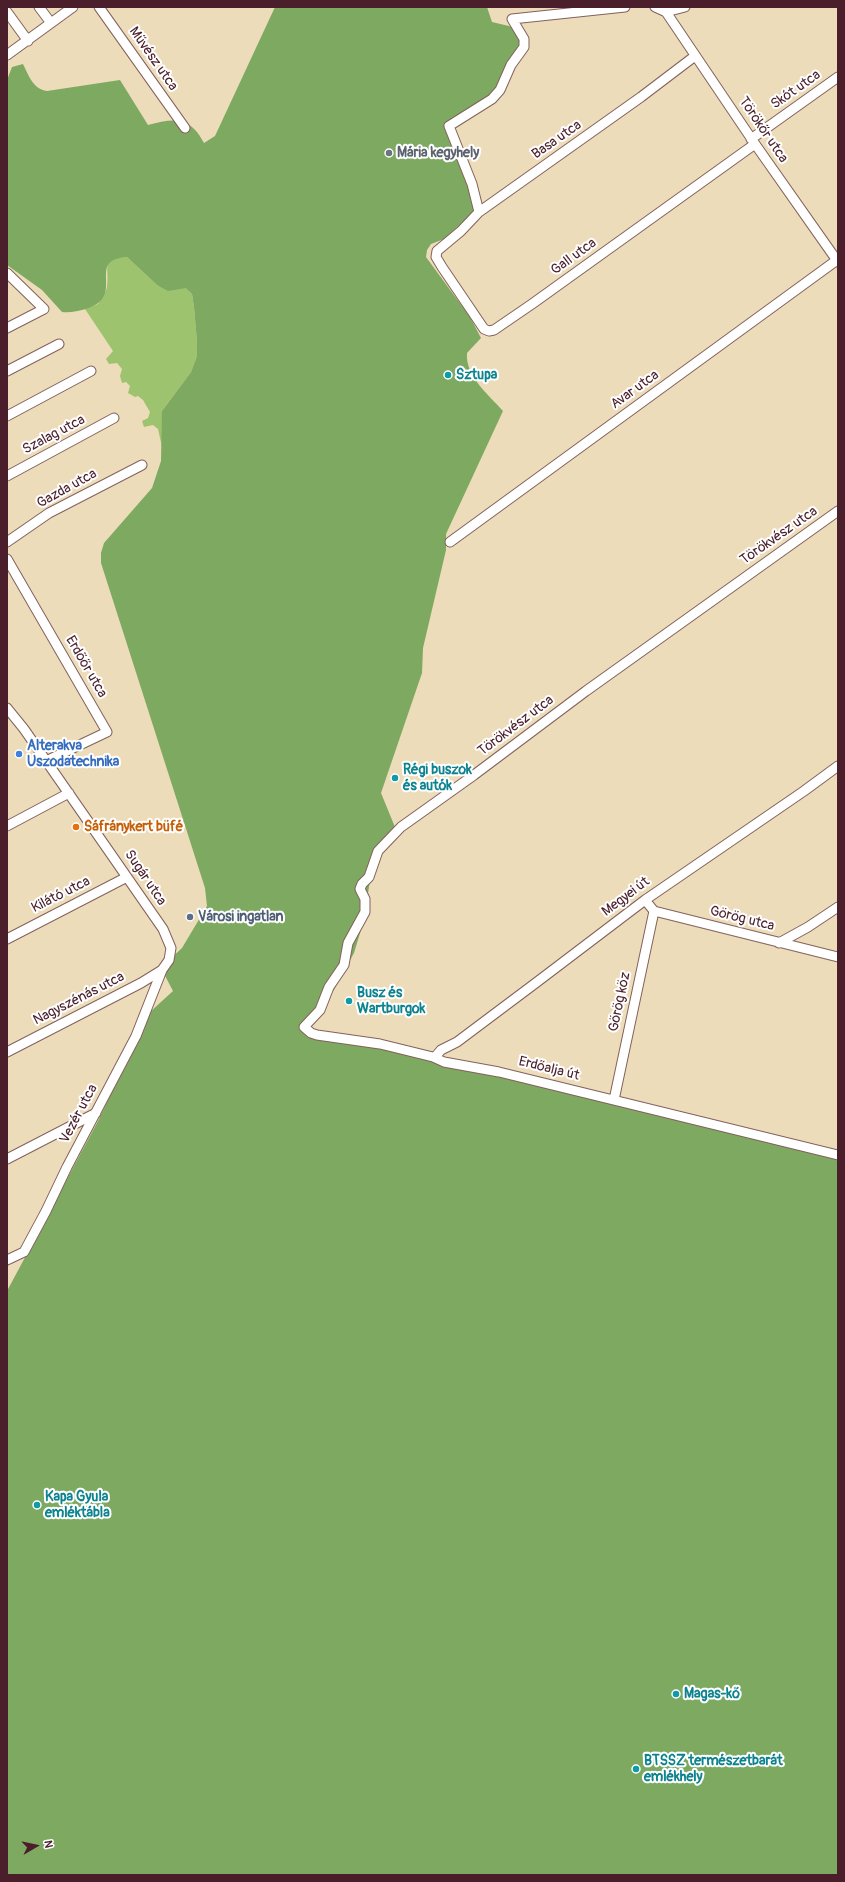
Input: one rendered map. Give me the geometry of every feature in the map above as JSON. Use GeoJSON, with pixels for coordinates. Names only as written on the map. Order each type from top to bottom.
{"type":"FeatureCollection","features":[{"type":"Feature","properties":{"kind":"street"},"geometry":{"type":"LineString","coordinates":[[39,7],[50,23]]}},
{"type":"Feature","properties":{"kind":"street"},"geometry":{"type":"LineString","coordinates":[[7,55],[73,7]]}},
{"type":"Feature","properties":{"kind":"street","name":"Művész utca"},"geometry":{"type":"LineString","coordinates":[[99,7],[185,128]]}},
{"type":"Feature","properties":{"kind":"street"},"geometry":{"type":"LineString","coordinates":[[479,212],[472,184],[449,126],[492,99],[500,90],[511,65],[524,47],[524,39],[512,19],[625,7]]}},
{"type":"Feature","properties":{"kind":"street"},"geometry":{"type":"LineString","coordinates":[[655,7],[666,12],[685,7]]}},
{"type":"Feature","properties":{"kind":"street"},"geometry":{"type":"LineString","coordinates":[[7,12],[28,41]]}},
{"type":"Feature","properties":{"kind":"street","name":"Törökőr utca"},"geometry":{"type":"LineString","coordinates":[[666,12],[753,141],[837,261]]}},
{"type":"Feature","properties":{"kind":"street","name":"Basa utca"},"geometry":{"type":"LineString","coordinates":[[439,250],[461,231],[479,212],[641,97],[695,56]]}},
{"type":"Feature","properties":{"kind":"street","name":"Skót utca"},"geometry":{"type":"LineString","coordinates":[[753,141],[838,77]]}},
{"type":"Feature","properties":{"kind":"street","name":"Gall utca"},"geometry":{"type":"LineString","coordinates":[[439,250],[436,255],[439,261],[484,329],[491,331],[532,304],[753,141]]}},
{"type":"Feature","properties":{"kind":"street","name":"Avar utca"},"geometry":{"type":"LineString","coordinates":[[450,542],[837,261]]}},
{"type":"Feature","properties":{"kind":"street"},"geometry":{"type":"LineString","coordinates":[[7,273],[44,309],[7,328]]}},
{"type":"Feature","properties":{"kind":"street"},"geometry":{"type":"LineString","coordinates":[[7,371],[59,344]]}},
{"type":"Feature","properties":{"kind":"street"},"geometry":{"type":"LineString","coordinates":[[7,416],[91,371]]}},
{"type":"Feature","properties":{"kind":"street","name":"Szalag utca"},"geometry":{"type":"LineString","coordinates":[[7,476],[114,418]]}},
{"type":"Feature","properties":{"kind":"street","name":"Gazda utca"},"geometry":{"type":"LineString","coordinates":[[7,542],[49,513],[142,465]]}},
{"type":"Feature","properties":{"kind":"street","name":"Törökvész utca"},"geometry":{"type":"LineString","coordinates":[[304,1027],[321,1008],[329,987],[344,964],[349,940],[365,914],[366,901],[360,890],[369,876],[378,851],[401,827],[474,775],[586,691],[838,511]]}},
{"type":"Feature","properties":{"kind":"street","name":"Erdőőr utca"},"geometry":{"type":"LineString","coordinates":[[7,559],[107,732],[46,761]]}},
{"type":"Feature","properties":{"kind":"street","name":"Sugár utca"},"geometry":{"type":"LineString","coordinates":[[7,708],[69,793],[170,943],[169,960],[162,970]]}},
{"type":"Feature","properties":{"kind":"street","name":"Megyei út"},"geometry":{"type":"LineString","coordinates":[[436,1057],[441,1050],[457,1042],[645,900],[838,766]]}},
{"type":"Feature","properties":{"kind":"street"},"geometry":{"type":"LineString","coordinates":[[7,826],[69,793]]}},
{"type":"Feature","properties":{"kind":"street","name":"Kilátó utca"},"geometry":{"type":"LineString","coordinates":[[7,938],[127,877]]}},
{"type":"Feature","properties":{"kind":"street"},"geometry":{"type":"LineString","coordinates":[[645,900],[654,911]]}},
{"type":"Feature","properties":{"kind":"street"},"geometry":{"type":"LineString","coordinates":[[779,943],[808,927],[838,907]]}},
{"type":"Feature","properties":{"kind":"street","name":"Görög utca"},"geometry":{"type":"LineString","coordinates":[[654,911],[838,957]]}},
{"type":"Feature","properties":{"kind":"street","name":"Görög köz"},"geometry":{"type":"LineString","coordinates":[[614,1100],[654,911]]}},
{"type":"Feature","properties":{"kind":"street","name":"Nagyszénás utca"},"geometry":{"type":"LineString","coordinates":[[7,1052],[141,983],[162,970]]}},
{"type":"Feature","properties":{"kind":"street","name":"Vezér utca"},"geometry":{"type":"LineString","coordinates":[[7,1260],[24,1252],[143,1022],[162,970]]}},
{"type":"Feature","properties":{"kind":"street","name":"Erdőalja út"},"geometry":{"type":"LineString","coordinates":[[304,1027],[317,1035],[380,1044],[436,1057],[444,1062],[499,1072],[838,1155]]}},
{"type":"Feature","properties":{"kind":"street"},"geometry":{"type":"LineString","coordinates":[[7,1159],[96,1113]]}},
{"type":"Feature","properties":{"kind":"green space"},"geometry":{"type":"Polygon","coordinates":[[[275,7],[487,7],[492,22],[513,27],[519,38],[520,47],[491,97],[445,129],[473,199],[475,211],[444,239],[431,244],[427,250],[426,257],[470,317],[481,338],[467,353],[467,361],[470,370],[479,385],[503,411],[446,534],[446,550],[423,648],[422,673],[381,793],[397,832],[387,842],[372,867],[364,920],[354,953],[334,990],[304,1027],[336,1037],[838,1155],[838,1875],[7,1875],[7,1291],[98,1121],[150,1012],[173,991],[162,970],[169,960],[182,948],[207,906],[205,888],[101,563],[101,553],[104,543],[152,488],[161,461],[162,411],[191,372],[197,356],[192,294],[186,288],[168,291],[157,285],[127,257],[115,260],[108,265],[106,271],[106,288],[104,296],[98,303],[86,309],[62,312],[42,290],[7,265],[7,80],[12,67],[23,64],[35,85],[42,90],[47,91],[120,80],[148,125],[173,120],[180,121],[193,128],[199,134],[204,143],[215,136],[275,7]]]}},
{"type":"Feature","properties":{"kind":"green space"},"geometry":{"type":"Polygon","coordinates":[[[127,257],[157,285],[187,288],[192,294],[197,356],[191,372],[162,411],[162,447],[158,429],[153,425],[144,427],[142,421],[148,418],[150,412],[143,400],[138,396],[135,397],[128,393],[130,386],[126,382],[122,383],[120,376],[122,369],[117,363],[109,364],[106,359],[113,351],[85,309],[98,304],[105,293],[108,280],[107,270],[109,262],[118,258],[127,257]]]}},
{"type":"Feature","properties":{"kind":"place","name":"Mária kegyhely"},"geometry":{"type":"Point","coordinates":[389,153]}},
{"type":"Feature","properties":{"kind":"place","name":"Sztupa"},"geometry":{"type":"Point","coordinates":[448,375]}},
{"type":"Feature","properties":{"kind":"place","name":"Alterakva Uszodatechnika"},"geometry":{"type":"Point","coordinates":[19,754]}},
{"type":"Feature","properties":{"kind":"place","name":"Régi buszok és autók"},"geometry":{"type":"Point","coordinates":[395,778]}},
{"type":"Feature","properties":{"kind":"place","name":"Sáfránykert büfé"},"geometry":{"type":"Point","coordinates":[76,827]}},
{"type":"Feature","properties":{"kind":"place","name":"Városi ingatlan"},"geometry":{"type":"Point","coordinates":[190,917]}},
{"type":"Feature","properties":{"kind":"place","name":"Busz és Wartburgok"},"geometry":{"type":"Point","coordinates":[349,1001]}},
{"type":"Feature","properties":{"kind":"place","name":"Kapa Gyula emléktábla"},"geometry":{"type":"Point","coordinates":[37,1505]}},
{"type":"Feature","properties":{"kind":"place","name":"Magas-kő"},"geometry":{"type":"Point","coordinates":[676,1694]}},
{"type":"Feature","properties":{"kind":"place","name":"BTSSZ természetbarát emlékhely"},"geometry":{"type":"Point","coordinates":[636,1769]}}]}
